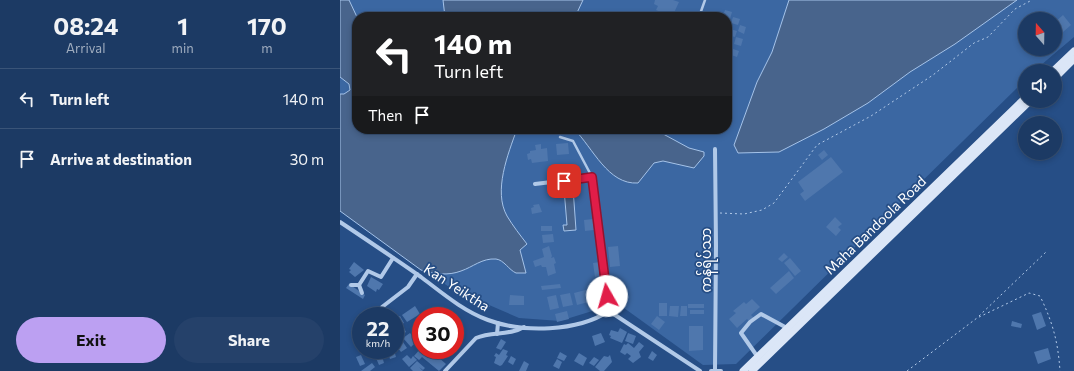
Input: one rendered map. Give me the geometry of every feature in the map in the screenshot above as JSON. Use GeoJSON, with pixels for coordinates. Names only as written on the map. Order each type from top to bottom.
{"type":"FeatureCollection","features":[{"type":"Feature","properties":{"kind":"main road"},"geometry":{"type":"LineString","coordinates":[[1060,64],[1074,51]]}},
{"type":"Feature","properties":{"kind":"main road"},"geometry":{"type":"LineString","coordinates":[[1062,71],[1074,59]]}},
{"type":"Feature","properties":{"kind":"main road","name":"Maha Bandoola Road"},"geometry":{"type":"LineString","coordinates":[[743,371],[1018,105]]}},
{"type":"Feature","properties":{"kind":"main road","name":"Maha Bandoola Road"},"geometry":{"type":"LineString","coordinates":[[752,371],[1023,108]]}},
{"type":"Feature","properties":{"kind":"street","name":"ကန်ရိပ်သာ"},"geometry":{"type":"LineString","coordinates":[[715,149],[715,370]]}},
{"type":"Feature","properties":{"kind":"street"},"geometry":{"type":"LineString","coordinates":[[535,184],[592,177],[609,311],[700,371]]}},
{"type":"Feature","properties":{"kind":"street","name":"Kan Yeiktha"},"geometry":{"type":"LineString","coordinates":[[340,222],[457,303],[486,319],[498,323],[552,329],[599,318],[609,311]]}},
{"type":"Feature","properties":{"kind":"street"},"geometry":{"type":"LineString","coordinates":[[359,285],[368,271],[381,277],[393,258]]}},
{"type":"Feature","properties":{"kind":"street"},"geometry":{"type":"LineString","coordinates":[[382,307],[408,287],[417,274]]}},
{"type":"Feature","properties":{"kind":"street"},"geometry":{"type":"LineString","coordinates":[[351,285],[359,285]]}},
{"type":"Feature","properties":{"kind":"street"},"geometry":{"type":"LineString","coordinates":[[359,285],[362,293]]}},
{"type":"Feature","properties":{"kind":"street"},"geometry":{"type":"LineString","coordinates":[[757,356],[741,333],[750,322],[761,314],[787,328]]}},
{"type":"Feature","properties":{"kind":"street"},"geometry":{"type":"LineString","coordinates":[[497,334],[498,323]]}},
{"type":"Feature","properties":{"kind":"street"},"geometry":{"type":"LineString","coordinates":[[444,371],[476,338],[515,332],[524,327]]}},
{"type":"Feature","properties":{"kind":"street"},"geometry":{"type":"LineString","coordinates":[[710,371],[721,371]]}},
{"type":"Feature","properties":{"kind":"lane"},"geometry":{"type":"LineString","coordinates":[[700,12],[704,0]]}},
{"type":"Feature","properties":{"kind":"lane"},"geometry":{"type":"LineString","coordinates":[[560,137],[574,141],[592,177]]}},
{"type":"Feature","properties":{"kind":"path"},"geometry":{"type":"LineString","coordinates":[[716,213],[744,214],[762,210],[774,203],[817,145],[871,116],[933,75],[974,43],[988,37],[1015,8],[1032,0]]}},
{"type":"Feature","properties":{"kind":"path"},"geometry":{"type":"LineString","coordinates":[[907,371],[977,318],[1046,252]]}},
{"type":"Feature","properties":{"kind":"path"},"geometry":{"type":"LineString","coordinates":[[977,318],[1029,293],[1040,296],[1052,322],[1059,352],[1060,371]]}},
{"type":"Feature","properties":{"kind":"shaded area"},"geometry":{"type":"Polygon","coordinates":[[[340,0],[1074,0],[1074,37],[1062,47],[1062,12],[1018,12],[1018,56],[1052,56],[1042,64],[1018,64],[1018,87],[736,364],[703,365],[624,308],[602,308],[560,321],[519,318],[452,289],[340,211],[340,0]]]}},
{"type":"Feature","properties":{"kind":"shaded area"},"geometry":{"type":"Polygon","coordinates":[[[340,0],[349,0],[355,12],[352,12],[352,134],[515,134],[503,172],[501,195],[507,216],[527,244],[520,250],[526,273],[516,273],[502,261],[496,259],[482,261],[451,274],[421,270],[340,211],[340,94],[344,94],[350,90],[349,84],[340,77],[340,0]]]}},
{"type":"Feature","properties":{"kind":"shaded area"},"geometry":{"type":"Polygon","coordinates":[[[443,0],[583,0],[577,12],[444,12],[443,0]]]}},
{"type":"Feature","properties":{"kind":"shaded area"},"geometry":{"type":"Polygon","coordinates":[[[789,0],[1017,0],[955,44],[910,72],[868,103],[824,129],[779,152],[738,153],[734,145],[757,82],[772,52],[789,0]]]}},
{"type":"Feature","properties":{"kind":"shaded area"},"geometry":{"type":"Polygon","coordinates":[[[578,134],[663,134],[689,148],[704,152],[704,156],[694,168],[663,161],[654,163],[638,183],[627,182],[610,172],[578,134]]]}},
{"type":"Feature","properties":{"kind":"shaded area"},"geometry":{"type":"Polygon","coordinates":[[[573,188],[576,230],[564,231],[563,225],[567,225],[564,189],[573,188]]]}},
{"type":"Feature","properties":{"kind":"building"},"geometry":{"type":"Polygon","coordinates":[[[655,0],[673,0],[679,2],[674,12],[661,12],[656,10],[658,6],[654,4],[655,0]]]}},
{"type":"Feature","properties":{"kind":"building"},"geometry":{"type":"Polygon","coordinates":[[[1063,15],[1071,25],[1063,32],[1062,31],[1063,15]]]}},
{"type":"Feature","properties":{"kind":"building"},"geometry":{"type":"Polygon","coordinates":[[[733,17],[740,19],[738,25],[732,23],[733,17]]]}},
{"type":"Feature","properties":{"kind":"building"},"geometry":{"type":"Polygon","coordinates":[[[740,25],[746,27],[744,34],[738,31],[740,25]]]}},
{"type":"Feature","properties":{"kind":"building"},"geometry":{"type":"Polygon","coordinates":[[[732,30],[737,31],[735,37],[732,36],[732,30]]]}},
{"type":"Feature","properties":{"kind":"building"},"geometry":{"type":"Polygon","coordinates":[[[736,37],[743,39],[741,46],[734,44],[736,37]]]}},
{"type":"Feature","properties":{"kind":"building"},"geometry":{"type":"Polygon","coordinates":[[[733,49],[739,51],[737,57],[732,55],[733,49]]]}},
{"type":"Feature","properties":{"kind":"building"},"geometry":{"type":"Polygon","coordinates":[[[568,143],[569,154],[557,155],[556,144],[568,143]]]}},
{"type":"Feature","properties":{"kind":"building"},"geometry":{"type":"Polygon","coordinates":[[[541,144],[541,149],[547,148],[548,161],[532,163],[531,159],[528,160],[527,154],[530,153],[530,151],[536,150],[535,145],[541,144]]]}},
{"type":"Feature","properties":{"kind":"building"},"geometry":{"type":"Polygon","coordinates":[[[824,150],[828,155],[822,160],[818,155],[824,150]]]}},
{"type":"Feature","properties":{"kind":"building"},"geometry":{"type":"Polygon","coordinates":[[[831,157],[843,172],[805,201],[800,194],[804,191],[798,182],[831,157]]]}},
{"type":"Feature","properties":{"kind":"building"},"geometry":{"type":"Polygon","coordinates":[[[539,204],[542,212],[532,214],[531,208],[534,207],[533,205],[539,204]]]}},
{"type":"Feature","properties":{"kind":"building"},"geometry":{"type":"Polygon","coordinates":[[[835,217],[842,224],[838,227],[841,230],[836,236],[826,227],[835,217]]]}},
{"type":"Feature","properties":{"kind":"building"},"geometry":{"type":"Polygon","coordinates":[[[593,219],[594,230],[585,231],[584,220],[593,219]]]}},
{"type":"Feature","properties":{"kind":"building"},"geometry":{"type":"Polygon","coordinates":[[[541,226],[552,226],[552,231],[541,231],[541,226]]]}},
{"type":"Feature","properties":{"kind":"building"},"geometry":{"type":"Polygon","coordinates":[[[553,234],[554,242],[543,243],[542,235],[553,234]]]}},
{"type":"Feature","properties":{"kind":"building"},"geometry":{"type":"Polygon","coordinates":[[[549,246],[552,256],[551,258],[554,257],[556,263],[554,264],[556,273],[548,276],[546,267],[542,267],[541,265],[535,267],[533,261],[544,257],[542,249],[549,246]]]}},
{"type":"Feature","properties":{"kind":"building"},"geometry":{"type":"Polygon","coordinates":[[[618,246],[620,266],[610,267],[608,247],[618,246]]]}},
{"type":"Feature","properties":{"kind":"building"},"geometry":{"type":"Polygon","coordinates":[[[784,253],[788,257],[782,262],[778,259],[784,253]]]}},
{"type":"Feature","properties":{"kind":"building"},"geometry":{"type":"Polygon","coordinates":[[[790,258],[801,271],[795,276],[784,263],[790,258]]]}},
{"type":"Feature","properties":{"kind":"building"},"geometry":{"type":"Polygon","coordinates":[[[354,262],[364,270],[355,277],[349,272],[351,270],[349,269],[354,262]]]}},
{"type":"Feature","properties":{"kind":"building"},"geometry":{"type":"Polygon","coordinates":[[[600,262],[602,276],[595,277],[593,263],[600,262]]]}},
{"type":"Feature","properties":{"kind":"building"},"geometry":{"type":"Polygon","coordinates":[[[789,271],[794,278],[776,294],[770,288],[789,271]]]}},
{"type":"Feature","properties":{"kind":"building"},"geometry":{"type":"Polygon","coordinates":[[[371,277],[383,284],[379,290],[377,289],[376,292],[367,286],[371,277]]]}},
{"type":"Feature","properties":{"kind":"building"},"geometry":{"type":"Polygon","coordinates":[[[349,284],[365,295],[363,299],[346,288],[349,284]]]}},
{"type":"Feature","properties":{"kind":"building"},"geometry":{"type":"Polygon","coordinates":[[[560,284],[561,288],[542,290],[541,286],[560,284]]]}},
{"type":"Feature","properties":{"kind":"building"},"geometry":{"type":"Polygon","coordinates":[[[593,288],[596,300],[577,305],[574,293],[593,288]]]}},
{"type":"Feature","properties":{"kind":"building"},"geometry":{"type":"Polygon","coordinates":[[[570,293],[573,305],[563,307],[560,295],[570,293]]]}},
{"type":"Feature","properties":{"kind":"building"},"geometry":{"type":"Polygon","coordinates":[[[510,295],[524,296],[524,305],[509,305],[510,295]]]}},
{"type":"Feature","properties":{"kind":"building"},"geometry":{"type":"Polygon","coordinates":[[[556,295],[559,308],[550,310],[547,297],[556,295]]]}},
{"type":"Feature","properties":{"kind":"building"},"geometry":{"type":"Polygon","coordinates":[[[752,299],[760,307],[751,315],[754,318],[750,322],[747,319],[737,328],[729,319],[736,313],[733,311],[744,302],[746,304],[752,299]]]}},
{"type":"Feature","properties":{"kind":"building"},"geometry":{"type":"Polygon","coordinates":[[[483,301],[490,306],[487,310],[480,306],[483,301]]]}},
{"type":"Feature","properties":{"kind":"building"},"geometry":{"type":"Polygon","coordinates":[[[659,303],[667,303],[667,316],[659,316],[659,303]]]}},
{"type":"Feature","properties":{"kind":"building"},"geometry":{"type":"Polygon","coordinates":[[[688,304],[704,304],[704,308],[688,308],[688,304]]]}},
{"type":"Feature","properties":{"kind":"building"},"geometry":{"type":"Polygon","coordinates":[[[670,306],[679,306],[678,317],[669,316],[670,306]]]}},
{"type":"Feature","properties":{"kind":"building"},"geometry":{"type":"Polygon","coordinates":[[[681,306],[687,306],[687,316],[680,316],[681,306]]]}},
{"type":"Feature","properties":{"kind":"building"},"geometry":{"type":"Polygon","coordinates":[[[412,308],[412,319],[407,322],[404,318],[404,314],[412,308]]]}},
{"type":"Feature","properties":{"kind":"building"},"geometry":{"type":"Polygon","coordinates":[[[690,310],[704,310],[704,314],[690,314],[690,310]]]}},
{"type":"Feature","properties":{"kind":"building"},"geometry":{"type":"Polygon","coordinates":[[[567,311],[569,319],[557,322],[555,314],[567,311]]]}},
{"type":"Feature","properties":{"kind":"building"},"geometry":{"type":"Polygon","coordinates":[[[1041,312],[1046,326],[1037,330],[1032,315],[1041,312]]]}},
{"type":"Feature","properties":{"kind":"building"},"geometry":{"type":"Polygon","coordinates":[[[657,316],[665,322],[659,330],[651,324],[657,316]]]}},
{"type":"Feature","properties":{"kind":"building"},"geometry":{"type":"Polygon","coordinates":[[[1012,321],[1022,324],[1021,328],[1011,326],[1012,321]]]}},
{"type":"Feature","properties":{"kind":"building"},"geometry":{"type":"Polygon","coordinates":[[[689,326],[703,326],[703,350],[689,351],[689,326]]]}},
{"type":"Feature","properties":{"kind":"building"},"geometry":{"type":"Polygon","coordinates":[[[620,328],[627,332],[622,343],[610,338],[611,336],[609,335],[611,330],[618,332],[620,328]]]}},
{"type":"Feature","properties":{"kind":"building"},"geometry":{"type":"Polygon","coordinates":[[[410,333],[412,335],[411,347],[404,339],[404,337],[410,333]]]}},
{"type":"Feature","properties":{"kind":"building"},"geometry":{"type":"Polygon","coordinates":[[[601,333],[605,342],[595,346],[592,336],[601,333]]]}},
{"type":"Feature","properties":{"kind":"building"},"geometry":{"type":"Polygon","coordinates":[[[628,333],[636,336],[633,344],[625,341],[628,333]]]}},
{"type":"Feature","properties":{"kind":"building"},"geometry":{"type":"Polygon","coordinates":[[[501,339],[506,342],[501,350],[496,348],[501,339]]]}},
{"type":"Feature","properties":{"kind":"building"},"geometry":{"type":"Polygon","coordinates":[[[639,342],[644,346],[639,352],[641,357],[633,363],[628,359],[631,356],[627,353],[625,355],[620,352],[624,344],[626,345],[628,343],[634,348],[639,342]]]}},
{"type":"Feature","properties":{"kind":"building"},"geometry":{"type":"Polygon","coordinates":[[[1048,348],[1051,359],[1038,364],[1034,352],[1048,348]]]}},
{"type":"Feature","properties":{"kind":"building"},"geometry":{"type":"Polygon","coordinates":[[[503,349],[508,351],[506,355],[508,356],[500,366],[494,363],[496,357],[494,356],[496,353],[499,355],[503,349]]]}},
{"type":"Feature","properties":{"kind":"building"},"geometry":{"type":"Polygon","coordinates":[[[652,351],[657,355],[653,361],[648,358],[652,351]]]}},
{"type":"Feature","properties":{"kind":"building"},"geometry":{"type":"Polygon","coordinates":[[[560,352],[567,356],[564,361],[557,358],[560,352]]]}},
{"type":"Feature","properties":{"kind":"building"},"geometry":{"type":"Polygon","coordinates":[[[579,353],[587,358],[583,366],[574,361],[579,353]]]}},
{"type":"Feature","properties":{"kind":"building"},"geometry":{"type":"Polygon","coordinates":[[[407,355],[411,359],[412,358],[412,359],[417,360],[409,367],[402,359],[404,359],[407,355]]]}},
{"type":"Feature","properties":{"kind":"building"},"geometry":{"type":"Polygon","coordinates":[[[610,355],[612,362],[604,371],[600,371],[595,367],[604,356],[608,357],[610,355]]]}},
{"type":"Feature","properties":{"kind":"building"},"geometry":{"type":"Polygon","coordinates":[[[511,356],[516,359],[513,365],[508,362],[511,356]]]}},
{"type":"Feature","properties":{"kind":"building"},"geometry":{"type":"Polygon","coordinates":[[[594,357],[599,360],[594,366],[589,363],[594,357]]]}},
{"type":"Feature","properties":{"kind":"building"},"geometry":{"type":"Polygon","coordinates":[[[357,359],[363,359],[365,364],[360,366],[357,359]]]}},
{"type":"Feature","properties":{"kind":"building"},"geometry":{"type":"Polygon","coordinates":[[[376,359],[383,359],[384,363],[379,365],[376,359]]]}},
{"type":"Feature","properties":{"kind":"building"},"geometry":{"type":"Polygon","coordinates":[[[424,359],[440,359],[446,364],[439,371],[424,359]]]}},
{"type":"Feature","properties":{"kind":"building"},"geometry":{"type":"Polygon","coordinates":[[[557,359],[562,362],[559,369],[553,366],[557,359]]]}},
{"type":"Feature","properties":{"kind":"building"},"geometry":{"type":"Polygon","coordinates":[[[417,361],[425,368],[423,370],[419,367],[423,371],[413,371],[410,368],[417,361]]]}},
{"type":"Feature","properties":{"kind":"building"},"geometry":{"type":"Polygon","coordinates":[[[524,361],[529,364],[526,371],[519,371],[524,361]]]}},
{"type":"Feature","properties":{"kind":"building"},"geometry":{"type":"Polygon","coordinates":[[[372,363],[375,367],[370,371],[361,371],[372,363]]]}},
{"type":"Feature","properties":{"kind":"route"},"geometry":{"type":"LineString","coordinates":[[564,181],[592,177],[607,296]]}}]}
